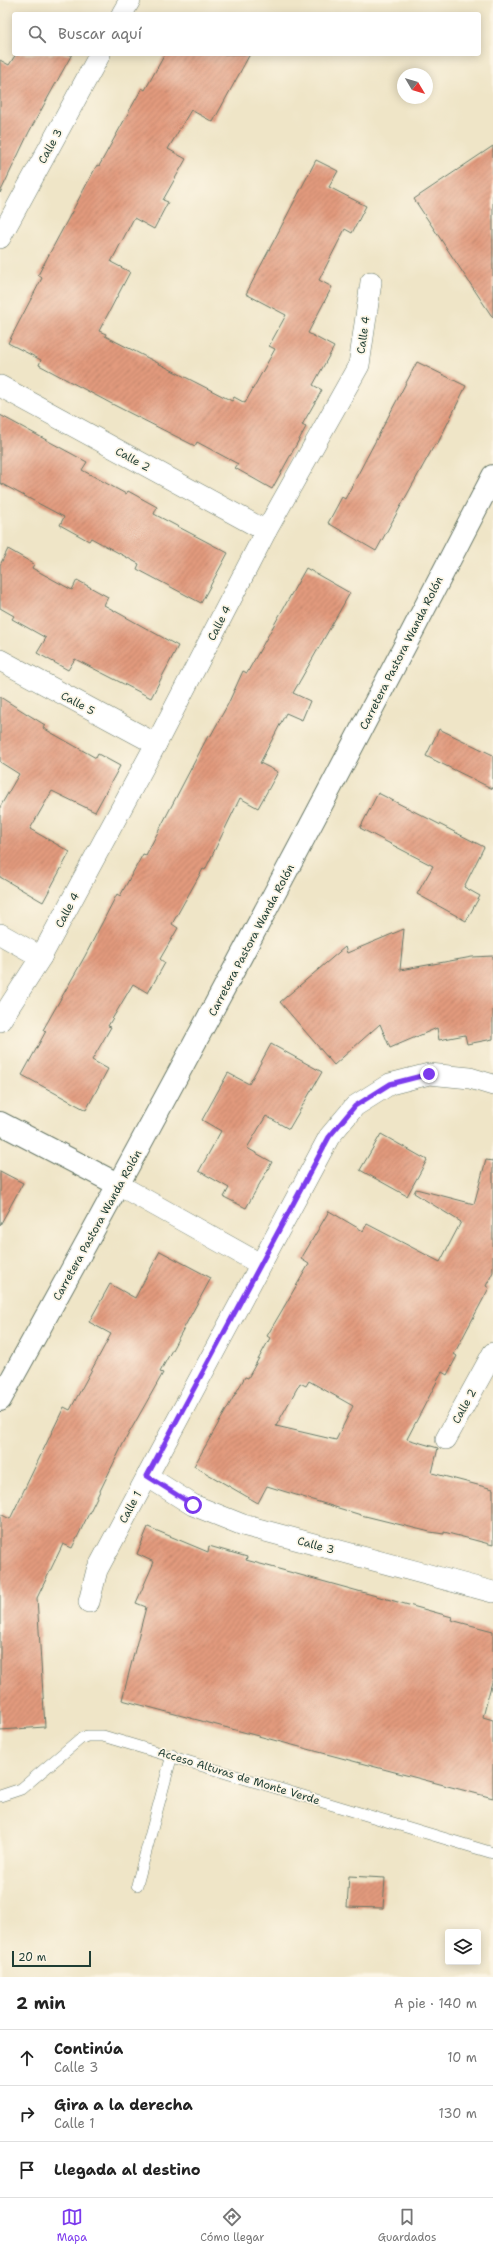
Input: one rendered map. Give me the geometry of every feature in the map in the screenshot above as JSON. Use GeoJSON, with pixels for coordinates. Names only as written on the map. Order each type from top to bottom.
{"type":"FeatureCollection","features":[{"type":"Feature","properties":{"kind":"street"},"geometry":{"type":"LineString","coordinates":[[123,12],[130,0]]}},
{"type":"Feature","properties":{"kind":"street","name":"Calle 3"},"geometry":{"type":"LineString","coordinates":[[0,238],[99,56]]}},
{"type":"Feature","properties":{"kind":"street","name":"Calle 4"},"geometry":{"type":"LineString","coordinates":[[0,1021],[41,957],[156,744],[266,531],[359,365],[371,282]]}},
{"type":"Feature","properties":{"kind":"street","name":"Calle 2"},"geometry":{"type":"LineString","coordinates":[[0,386],[266,531]]}},
{"type":"Feature","properties":{"kind":"street","name":"Carretera Pastora Wanda Rolón"},"geometry":{"type":"LineString","coordinates":[[0,1400],[119,1185],[315,820],[493,476]]}},
{"type":"Feature","properties":{"kind":"street","name":"Calle 5"},"geometry":{"type":"LineString","coordinates":[[0,660],[156,744]]}},
{"type":"Feature","properties":{"kind":"street"},"geometry":{"type":"LineString","coordinates":[[0,934],[41,957]]}},
{"type":"Feature","properties":{"kind":"street","name":"Calle 1"},"geometry":{"type":"LineString","coordinates":[[89,1602],[97,1570],[329,1137],[355,1106],[390,1084],[429,1074],[470,1078],[493,1085]]}},
{"type":"Feature","properties":{"kind":"street"},"geometry":{"type":"LineString","coordinates":[[0,1123],[119,1185],[260,1264]]}},
{"type":"Feature","properties":{"kind":"street","name":"Calle 2"},"geometry":{"type":"LineString","coordinates":[[446,1439],[493,1353]]}},
{"type":"Feature","properties":{"kind":"street","name":"Calle 3"},"geometry":{"type":"LineString","coordinates":[[147,1476],[193,1505],[244,1525],[493,1592]]}},
{"type":"Feature","properties":{"kind":"lane","name":"Acceso Alturas de Monte Verde"},"geometry":{"type":"LineString","coordinates":[[0,1796],[21,1789],[75,1743],[87,1736],[112,1737],[493,1854]]}},
{"type":"Feature","properties":{"kind":"lane"},"geometry":{"type":"LineString","coordinates":[[137,1885],[172,1755]]}},
{"type":"Feature","properties":{"kind":"building"},"geometry":{"type":"Polygon","coordinates":[[[15,56],[71,56],[29,132],[0,193],[0,60],[9,65],[15,56]]]}},
{"type":"Feature","properties":{"kind":"building"},"geometry":{"type":"Polygon","coordinates":[[[164,56],[249,56],[213,122],[191,110],[168,149],[186,159],[163,200],[168,202],[154,229],[134,218],[111,262],[130,272],[99,331],[106,334],[105,336],[232,401],[234,397],[245,403],[275,349],[269,346],[286,315],[246,294],[316,160],[338,171],[329,187],[366,206],[352,233],[345,229],[319,280],[332,287],[308,333],[334,347],[313,385],[322,390],[302,425],[306,427],[272,489],[235,468],[238,464],[197,442],[195,446],[112,404],[39,365],[41,360],[8,343],[42,278],[38,275],[97,165],[99,166],[142,88],[145,90],[164,56]]]}},
{"type":"Feature","properties":{"kind":"building"},"geometry":{"type":"Polygon","coordinates":[[[493,146],[493,318],[414,199],[493,146]]]}},
{"type":"Feature","properties":{"kind":"building"},"geometry":{"type":"Polygon","coordinates":[[[417,362],[466,386],[437,445],[435,444],[376,551],[328,523],[342,497],[345,499],[417,362]]]}},
{"type":"Feature","properties":{"kind":"building"},"geometry":{"type":"Polygon","coordinates":[[[0,415],[87,462],[82,470],[126,494],[128,491],[157,507],[154,514],[228,553],[201,603],[137,569],[139,564],[91,538],[89,541],[60,525],[64,517],[0,483],[0,415]]]}},
{"type":"Feature","properties":{"kind":"building"},"geometry":{"type":"Polygon","coordinates":[[[8,549],[34,564],[32,568],[72,590],[77,580],[108,597],[104,605],[178,646],[151,698],[75,659],[68,670],[37,653],[46,638],[12,619],[14,616],[0,608],[0,565],[8,549]]]}},
{"type":"Feature","properties":{"kind":"building"},"geometry":{"type":"Polygon","coordinates":[[[306,568],[350,593],[293,693],[310,701],[302,720],[286,713],[260,763],[278,772],[258,808],[240,798],[205,870],[203,869],[172,924],[178,928],[160,959],[165,963],[148,993],[133,984],[108,1026],[111,1027],[92,1060],[108,1069],[86,1110],[22,1075],[46,1031],[43,1030],[85,956],[117,894],[120,896],[143,854],[146,855],[208,736],[210,737],[228,704],[243,671],[247,673],[306,568]]]}},
{"type":"Feature","properties":{"kind":"building"},"geometry":{"type":"Polygon","coordinates":[[[0,697],[45,725],[43,728],[96,758],[98,754],[120,766],[95,812],[52,791],[30,829],[70,852],[43,902],[0,877],[0,807],[19,774],[0,762],[0,697]]]}},
{"type":"Feature","properties":{"kind":"building"},"geometry":{"type":"Polygon","coordinates":[[[439,729],[493,755],[493,789],[426,756],[439,729]]]}},
{"type":"Feature","properties":{"kind":"building"},"geometry":{"type":"Polygon","coordinates":[[[378,793],[484,847],[464,887],[480,896],[466,921],[417,894],[433,866],[360,828],[378,793]]]}},
{"type":"Feature","properties":{"kind":"building"},"geometry":{"type":"Polygon","coordinates":[[[404,929],[400,970],[472,957],[493,956],[493,1039],[467,1044],[465,1035],[439,1040],[437,1028],[390,1048],[380,1024],[334,1065],[280,1002],[345,947],[347,953],[404,929]]]}},
{"type":"Feature","properties":{"kind":"building"},"geometry":{"type":"Polygon","coordinates":[[[271,1044],[322,1072],[289,1129],[266,1116],[247,1148],[272,1162],[246,1208],[224,1197],[229,1188],[199,1171],[221,1131],[202,1120],[228,1073],[249,1084],[271,1044]]]}},
{"type":"Feature","properties":{"kind":"building"},"geometry":{"type":"Polygon","coordinates":[[[381,1134],[427,1160],[407,1196],[360,1170],[381,1134]]]}},
{"type":"Feature","properties":{"kind":"building"},"geometry":{"type":"Polygon","coordinates":[[[486,1160],[493,1161],[493,1272],[486,1286],[489,1288],[454,1354],[457,1356],[447,1375],[442,1372],[407,1439],[438,1448],[432,1473],[493,1489],[493,1545],[444,1532],[444,1534],[430,1532],[361,1515],[267,1486],[258,1503],[194,1466],[245,1377],[248,1378],[270,1338],[267,1336],[309,1264],[301,1259],[329,1211],[363,1231],[367,1224],[440,1262],[461,1222],[414,1193],[416,1189],[474,1204],[486,1160]],[[309,1381],[306,1386],[300,1383],[276,1426],[336,1440],[353,1406],[309,1381]]]}},
{"type":"Feature","properties":{"kind":"building"},"geometry":{"type":"Polygon","coordinates":[[[0,1171],[23,1183],[0,1225],[0,1171]]]}},
{"type":"Feature","properties":{"kind":"building"},"geometry":{"type":"Polygon","coordinates":[[[160,1251],[211,1278],[160,1372],[163,1373],[124,1442],[72,1548],[63,1544],[37,1598],[45,1727],[0,1730],[0,1514],[10,1519],[64,1407],[70,1410],[111,1334],[89,1322],[110,1284],[135,1298],[160,1251]]]}},
{"type":"Feature","properties":{"kind":"building"},"geometry":{"type":"Polygon","coordinates":[[[148,1527],[208,1552],[209,1546],[247,1557],[246,1560],[452,1617],[451,1620],[493,1631],[493,1678],[483,1717],[493,1720],[493,1798],[122,1700],[146,1607],[136,1603],[154,1562],[137,1554],[148,1527]]]}},
{"type":"Feature","properties":{"kind":"building"},"geometry":{"type":"Polygon","coordinates":[[[349,1876],[385,1878],[383,1908],[347,1907],[349,1876]]]}},
{"type":"Feature","properties":{"kind":"route"},"geometry":{"type":"LineString","coordinates":[[193,1505],[147,1476],[329,1137],[355,1106],[390,1084],[429,1074]]}}]}
